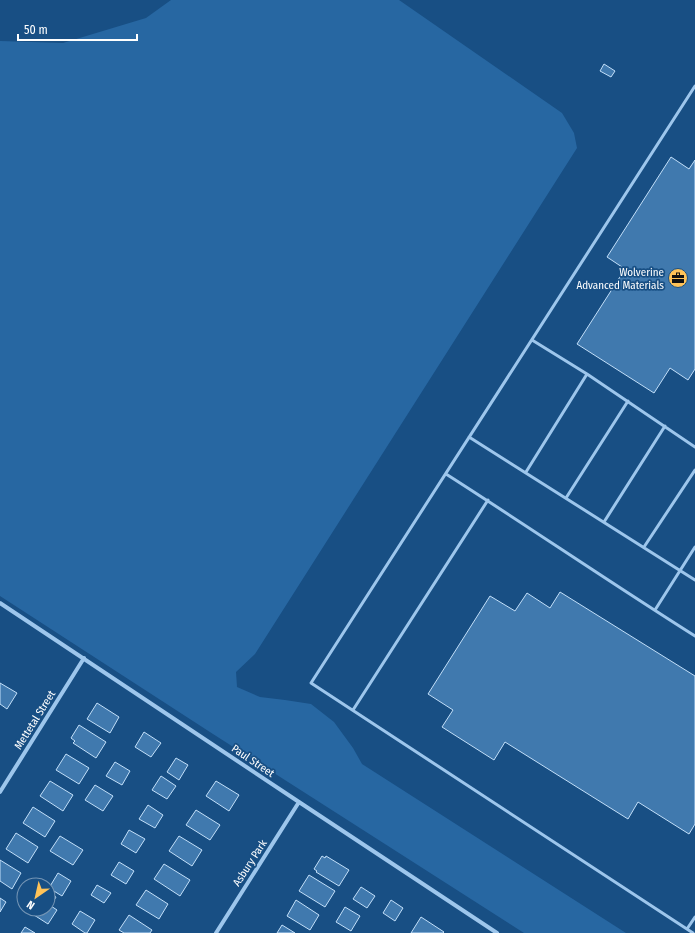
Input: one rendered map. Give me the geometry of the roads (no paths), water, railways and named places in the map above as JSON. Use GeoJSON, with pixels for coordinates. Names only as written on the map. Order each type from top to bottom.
{"type":"FeatureCollection","features":[{"type":"Feature","properties":{"kind":"street","name":"Paul Street"},"geometry":{"type":"LineString","coordinates":[[0,603],[492,932],[498,933]]}},
{"type":"Feature","properties":{"kind":"street","name":"Mettetal Street"},"geometry":{"type":"LineString","coordinates":[[0,792],[84,658]]}},
{"type":"Feature","properties":{"kind":"street","name":"Asbury Park"},"geometry":{"type":"LineString","coordinates":[[216,933],[299,802]]}},
{"type":"Feature","properties":{"kind":"lane"},"geometry":{"type":"LineString","coordinates":[[693,933],[311,683],[695,86]]}},
{"type":"Feature","properties":{"kind":"lane"},"geometry":{"type":"LineString","coordinates":[[532,340],[587,374],[695,447]]}},
{"type":"Feature","properties":{"kind":"lane"},"geometry":{"type":"LineString","coordinates":[[526,472],[587,374]]}},
{"type":"Feature","properties":{"kind":"lane"},"geometry":{"type":"LineString","coordinates":[[566,498],[628,401]]}},
{"type":"Feature","properties":{"kind":"lane"},"geometry":{"type":"LineString","coordinates":[[604,522],[665,426]]}},
{"type":"Feature","properties":{"kind":"lane"},"geometry":{"type":"LineString","coordinates":[[469,437],[695,580]]}},
{"type":"Feature","properties":{"kind":"lane"},"geometry":{"type":"LineString","coordinates":[[644,547],[695,470]]}},
{"type":"Feature","properties":{"kind":"lane"},"geometry":{"type":"LineString","coordinates":[[446,474],[695,636]]}},
{"type":"Feature","properties":{"kind":"lane"},"geometry":{"type":"LineString","coordinates":[[352,710],[488,500]]}},
{"type":"Feature","properties":{"kind":"lane"},"geometry":{"type":"LineString","coordinates":[[655,610],[695,548]]}},
{"type":"Feature","properties":{"kind":"lane"},"geometry":{"type":"LineString","coordinates":[[687,929],[695,917]]}},
{"type":"Feature","properties":{"kind":"place","name":"Wolverine Advanced Materials"},"geometry":{"type":"Point","coordinates":[678,278]}}]}
